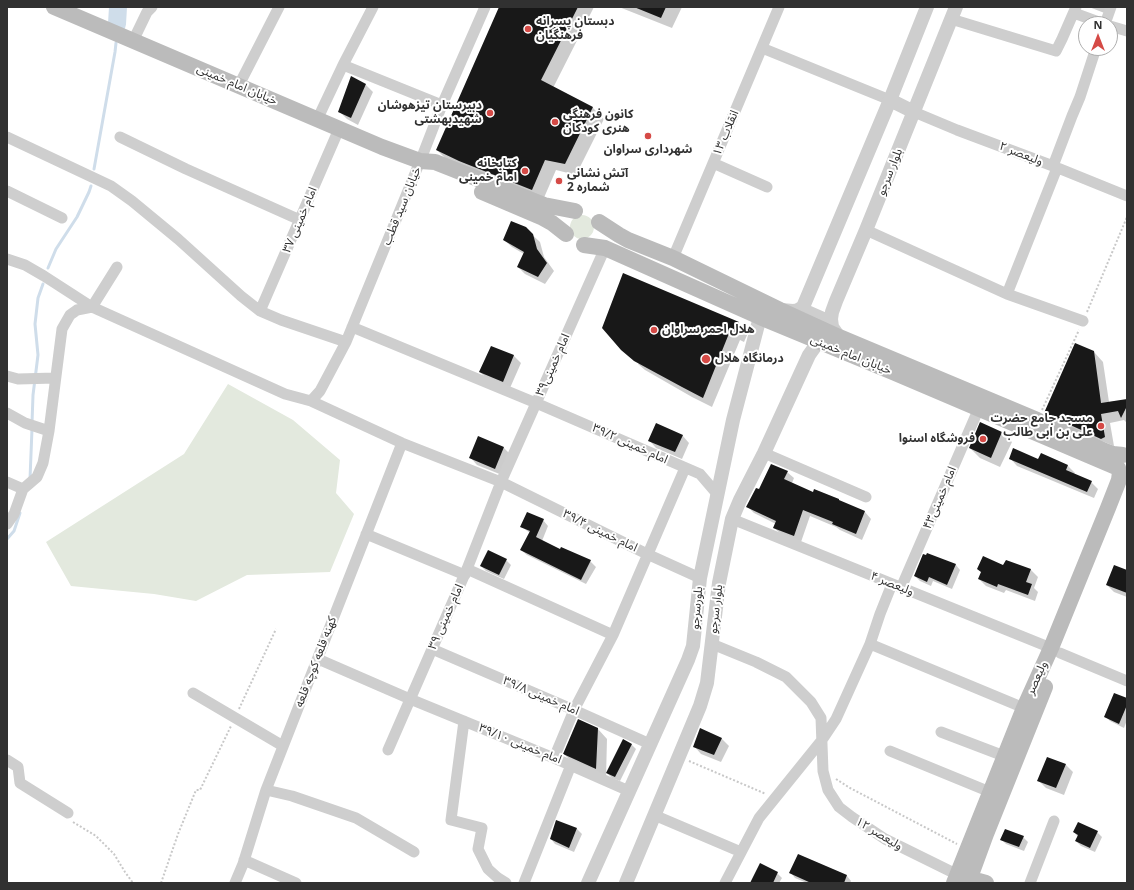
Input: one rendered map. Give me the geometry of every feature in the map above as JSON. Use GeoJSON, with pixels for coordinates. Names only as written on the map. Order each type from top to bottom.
{"type":"FeatureCollection","features":[{"type":"Feature","properties":{"kind":"main road","name":"خیابان امام خمینی"},"geometry":{"type":"LineString","coordinates":[[54,7],[382,147],[420,161],[435,162],[544,205],[575,211]]}},
{"type":"Feature","properties":{"kind":"main road","name":"خیابان امام خمینی"},"geometry":{"type":"LineString","coordinates":[[420,161],[430,170],[543,218],[566,234]]}},
{"type":"Feature","properties":{"kind":"main road"},"geometry":{"type":"LineString","coordinates":[[575,211],[590,211],[600,222],[598,237],[594,241],[584,245],[578,245],[573,242],[566,234],[565,223],[567,218],[575,211]]}},
{"type":"Feature","properties":{"kind":"main road","name":"خیابان امام خمینی"},"geometry":{"type":"LineString","coordinates":[[600,222],[619,235],[673,258],[780,310],[1113,454],[1124,465]]}},
{"type":"Feature","properties":{"kind":"main road","name":"خیابان امام خمینی"},"geometry":{"type":"LineString","coordinates":[[584,245],[605,248],[760,317],[979,408],[1124,465]]}},
{"type":"Feature","properties":{"kind":"main road","name":"ولیعصر"},"geometry":{"type":"LineString","coordinates":[[963,880],[986,834],[1032,717],[1124,465]]}},
{"type":"Feature","properties":{"kind":"main road","name":"ولیعصر"},"geometry":{"type":"LineString","coordinates":[[963,880],[968,850],[1004,756],[1024,708],[1055,651]]}},
{"type":"Feature","properties":{"kind":"main road"},"geometry":{"type":"LineString","coordinates":[[963,880],[986,883]]}},
{"type":"Feature","properties":{"kind":"street"},"geometry":{"type":"LineString","coordinates":[[133,40],[147,12],[152,7]]}},
{"type":"Feature","properties":{"kind":"street"},"geometry":{"type":"LineString","coordinates":[[239,86],[279,7]]}},
{"type":"Feature","properties":{"kind":"street"},"geometry":{"type":"LineString","coordinates":[[317,120],[342,64],[372,7]]}},
{"type":"Feature","properties":{"kind":"street","name":"خیابان سید قطب"},"geometry":{"type":"LineString","coordinates":[[311,401],[320,391],[346,342],[442,105],[485,7]]}},
{"type":"Feature","properties":{"kind":"street"},"geometry":{"type":"LineString","coordinates":[[780,310],[793,311],[803,307],[890,100],[927,7]]}},
{"type":"Feature","properties":{"kind":"street","name":"انقلاب ۱۳"},"geometry":{"type":"LineString","coordinates":[[673,258],[762,48],[776,8]]}},
{"type":"Feature","properties":{"kind":"street"},"geometry":{"type":"LineString","coordinates":[[954,13],[1056,51],[1075,10],[1088,16]]}},
{"type":"Feature","properties":{"kind":"street","name":"بلوار سرجو"},"geometry":{"type":"LineString","coordinates":[[831,319],[836,301],[954,13]]}},
{"type":"Feature","properties":{"kind":"street"},"geometry":{"type":"LineString","coordinates":[[762,48],[890,100],[914,112]]}},
{"type":"Feature","properties":{"kind":"street"},"geometry":{"type":"LineString","coordinates":[[1007,294],[1055,167],[1093,56]]}},
{"type":"Feature","properties":{"kind":"street"},"geometry":{"type":"LineString","coordinates":[[342,64],[442,105]]}},
{"type":"Feature","properties":{"kind":"street","name":"ولیعصر ۲"},"geometry":{"type":"LineString","coordinates":[[914,112],[1127,196]]}},
{"type":"Feature","properties":{"kind":"street","name":"امام خمینی ۳۷"},"geometry":{"type":"LineString","coordinates":[[260,311],[339,128]]}},
{"type":"Feature","properties":{"kind":"street"},"geometry":{"type":"LineString","coordinates":[[7,137],[111,186],[132,201],[178,239],[241,296],[260,311],[281,320],[346,342]]}},
{"type":"Feature","properties":{"kind":"street"},"geometry":{"type":"LineString","coordinates":[[120,137],[186,169],[300,220]]}},
{"type":"Feature","properties":{"kind":"street"},"geometry":{"type":"LineString","coordinates":[[713,163],[767,187]]}},
{"type":"Feature","properties":{"kind":"street"},"geometry":{"type":"LineString","coordinates":[[7,191],[62,218]]}},
{"type":"Feature","properties":{"kind":"street"},"geometry":{"type":"LineString","coordinates":[[866,230],[1007,294],[1083,321]]}},
{"type":"Feature","properties":{"kind":"street","name":"امام خمینی۳۹"},"geometry":{"type":"LineString","coordinates":[[501,482],[605,248]]}},
{"type":"Feature","properties":{"kind":"street","name":"امام خمینی ۳۹/۴"},"geometry":{"type":"LineString","coordinates":[[7,259],[44,276],[92,307],[285,394],[311,401],[402,443],[501,482],[647,554],[700,578]]}},
{"type":"Feature","properties":{"kind":"street"},"geometry":{"type":"LineString","coordinates":[[7,524],[14,514],[23,489],[37,477],[43,463],[62,329],[70,315],[77,310],[92,307],[117,267]]}},
{"type":"Feature","properties":{"kind":"street"},"geometry":{"type":"LineString","coordinates":[[803,307],[807,312],[823,319],[831,319],[832,327],[839,336]]}},
{"type":"Feature","properties":{"kind":"street","name":"بلورسرجو"},"geometry":{"type":"LineString","coordinates":[[588,883],[693,646],[700,578],[733,420],[760,317]]}},
{"type":"Feature","properties":{"kind":"street","name":"امام خمینی ۳۹/۲"},"geometry":{"type":"LineString","coordinates":[[352,328],[536,403],[700,474],[718,495]]}},
{"type":"Feature","properties":{"kind":"street","name":"بلوار سرجو"},"geometry":{"type":"LineString","coordinates":[[626,883],[700,706],[707,683],[719,583],[732,519],[809,355],[819,341]]}},
{"type":"Feature","properties":{"kind":"street"},"geometry":{"type":"LineString","coordinates":[[7,376],[18,379],[55,378]]}},
{"type":"Feature","properties":{"kind":"street","name":"امام خمینی۴۳"},"geometry":{"type":"LineString","coordinates":[[725,883],[759,818],[822,740],[836,719],[870,644],[880,614],[897,586],[979,408]]}},
{"type":"Feature","properties":{"kind":"street"},"geometry":{"type":"LineString","coordinates":[[7,414],[25,423],[48,430]]}},
{"type":"Feature","properties":{"kind":"street","name":"کهنه قلعه کوچه قلعه"},"geometry":{"type":"LineString","coordinates":[[235,883],[244,860],[266,790],[402,443]]}},
{"type":"Feature","properties":{"kind":"street"},"geometry":{"type":"LineString","coordinates":[[764,453],[866,497]]}},
{"type":"Feature","properties":{"kind":"street"},"geometry":{"type":"LineString","coordinates":[[554,758],[574,710],[613,635],[685,468]]}},
{"type":"Feature","properties":{"kind":"street"},"geometry":{"type":"LineString","coordinates":[[7,482],[23,489]]}},
{"type":"Feature","properties":{"kind":"street","name":"امام خمینی ۳۹"},"geometry":{"type":"LineString","coordinates":[[388,750],[466,572],[501,482]]}},
{"type":"Feature","properties":{"kind":"street","name":"ولیعصر ۴"},"geometry":{"type":"LineString","coordinates":[[732,519],[1127,681]]}},
{"type":"Feature","properties":{"kind":"street"},"geometry":{"type":"LineString","coordinates":[[366,534],[466,572],[613,635]]}},
{"type":"Feature","properties":{"kind":"street"},"geometry":{"type":"LineString","coordinates":[[700,578],[719,583]]}},
{"type":"Feature","properties":{"kind":"street"},"geometry":{"type":"LineString","coordinates":[[695,638],[712,644]]}},
{"type":"Feature","properties":{"kind":"street","name":"ولیعصر ۱۲"},"geometry":{"type":"LineString","coordinates":[[712,644],[756,662],[786,677],[811,702],[821,718],[823,771],[828,790],[839,807],[885,839],[963,880]]}},
{"type":"Feature","properties":{"kind":"street"},"geometry":{"type":"LineString","coordinates":[[870,644],[1024,708]]}},
{"type":"Feature","properties":{"kind":"street","name":"امام خمینی ۳۹/۸"},"geometry":{"type":"LineString","coordinates":[[432,649],[650,744]]}},
{"type":"Feature","properties":{"kind":"street","name":"امام خمینی ۳۹/۱۰"},"geometry":{"type":"LineString","coordinates":[[318,660],[571,765],[629,791]]}},
{"type":"Feature","properties":{"kind":"street"},"geometry":{"type":"LineString","coordinates":[[193,693],[283,746]]}},
{"type":"Feature","properties":{"kind":"street"},"geometry":{"type":"LineString","coordinates":[[464,721],[451,820],[482,828],[478,849],[488,869],[506,883]]}},
{"type":"Feature","properties":{"kind":"street"},"geometry":{"type":"LineString","coordinates":[[941,732],[1004,756]]}},
{"type":"Feature","properties":{"kind":"street"},"geometry":{"type":"LineString","coordinates":[[890,751],[990,792]]}},
{"type":"Feature","properties":{"kind":"street"},"geometry":{"type":"LineString","coordinates":[[7,760],[18,767],[20,784],[68,813]]}},
{"type":"Feature","properties":{"kind":"street"},"geometry":{"type":"LineString","coordinates":[[524,883],[571,765]]}},
{"type":"Feature","properties":{"kind":"street"},"geometry":{"type":"LineString","coordinates":[[266,790],[292,796],[356,818],[414,852]]}},
{"type":"Feature","properties":{"kind":"street"},"geometry":{"type":"LineString","coordinates":[[654,816],[741,852]]}},
{"type":"Feature","properties":{"kind":"street"},"geometry":{"type":"LineString","coordinates":[[1030,883],[1054,821]]}},
{"type":"Feature","properties":{"kind":"street"},"geometry":{"type":"LineString","coordinates":[[244,860],[296,883]]}},
{"type":"Feature","properties":{"kind":"path"},"geometry":{"type":"LineString","coordinates":[[161,883],[178,834],[196,790],[200,790],[235,719],[276,629]]}},
{"type":"Feature","properties":{"kind":"path"},"geometry":{"type":"LineString","coordinates":[[679,756],[774,798]]}},
{"type":"Feature","properties":{"kind":"path"},"geometry":{"type":"LineString","coordinates":[[823,771],[850,788],[968,850]]}},
{"type":"Feature","properties":{"kind":"path"},"geometry":{"type":"LineString","coordinates":[[68,813],[70,820],[96,836],[114,854],[133,883]]}},
{"type":"Feature","properties":{"kind":"shaded area"},"geometry":{"type":"Polygon","coordinates":[[[582,215],[591,218],[594,227],[591,236],[582,239],[573,236],[570,227],[573,218],[582,215]]]}},
{"type":"Feature","properties":{"kind":"shaded area"},"geometry":{"type":"Polygon","coordinates":[[[228,384],[293,420],[340,460],[336,493],[354,514],[330,572],[247,575],[196,601],[154,594],[71,586],[46,542],[184,454],[228,384]]]}},
{"type":"Feature","properties":{"kind":"building"},"geometry":{"type":"Polygon","coordinates":[[[499,7],[578,7],[541,80],[593,107],[565,164],[545,160],[532,190],[459,161],[436,150],[499,7]]]}},
{"type":"Feature","properties":{"kind":"building"},"geometry":{"type":"Polygon","coordinates":[[[634,7],[666,7],[661,18],[634,7]]]}},
{"type":"Feature","properties":{"kind":"building"},"geometry":{"type":"Polygon","coordinates":[[[351,76],[366,84],[351,118],[338,112],[351,76]]]}},
{"type":"Feature","properties":{"kind":"building"},"geometry":{"type":"Polygon","coordinates":[[[511,221],[526,227],[533,234],[537,249],[547,263],[538,277],[517,267],[524,252],[503,240],[511,221]]]}},
{"type":"Feature","properties":{"kind":"building","name":"هلال احمر سراوان"},"geometry":{"type":"Polygon","coordinates":[[[623,273],[739,322],[735,333],[730,331],[703,398],[634,361],[621,350],[602,328],[623,273]]]}},
{"type":"Feature","properties":{"kind":"building"},"geometry":{"type":"Polygon","coordinates":[[[1075,343],[1094,351],[1101,403],[1127,399],[1127,406],[1121,418],[1118,411],[1101,414],[1105,437],[1101,439],[1044,413],[1075,343]]]}},
{"type":"Feature","properties":{"kind":"building"},"geometry":{"type":"Polygon","coordinates":[[[491,346],[514,355],[503,382],[479,372],[491,346]]]}},
{"type":"Feature","properties":{"kind":"building","name":"فروشگاه اسنوا"},"geometry":{"type":"Polygon","coordinates":[[[980,422],[1002,432],[991,458],[969,448],[980,422]]]}},
{"type":"Feature","properties":{"kind":"building"},"geometry":{"type":"Polygon","coordinates":[[[656,423],[683,435],[675,452],[648,441],[656,423]]]}},
{"type":"Feature","properties":{"kind":"building"},"geometry":{"type":"Polygon","coordinates":[[[478,436],[504,447],[495,469],[469,458],[478,436]]]}},
{"type":"Feature","properties":{"kind":"building"},"geometry":{"type":"Polygon","coordinates":[[[1013,448],[1038,459],[1041,453],[1068,465],[1066,470],[1092,481],[1087,492],[1009,459],[1013,448]]]}},
{"type":"Feature","properties":{"kind":"building"},"geometry":{"type":"Polygon","coordinates":[[[771,464],[788,471],[784,479],[813,492],[814,489],[865,511],[856,534],[832,524],[833,522],[803,510],[794,536],[773,528],[776,521],[746,507],[756,488],[759,489],[771,464]]]}},
{"type":"Feature","properties":{"kind":"building"},"geometry":{"type":"Polygon","coordinates":[[[527,512],[544,519],[536,537],[560,549],[561,547],[591,560],[581,580],[520,550],[530,531],[520,527],[527,512]]]}},
{"type":"Feature","properties":{"kind":"building"},"geometry":{"type":"Polygon","coordinates":[[[488,550],[507,559],[499,575],[480,566],[488,550]]]}},
{"type":"Feature","properties":{"kind":"building"},"geometry":{"type":"Polygon","coordinates":[[[927,553],[956,564],[947,585],[929,577],[927,582],[914,576],[923,554],[926,555],[927,553]]]}},
{"type":"Feature","properties":{"kind":"building"},"geometry":{"type":"Polygon","coordinates":[[[983,556],[1003,565],[1006,560],[1031,569],[1026,582],[1032,584],[1028,595],[998,584],[997,587],[978,579],[981,572],[977,569],[983,556]]]}},
{"type":"Feature","properties":{"kind":"building"},"geometry":{"type":"Polygon","coordinates":[[[1114,565],[1127,570],[1127,593],[1106,585],[1114,565]]]}},
{"type":"Feature","properties":{"kind":"building"},"geometry":{"type":"Polygon","coordinates":[[[1114,693],[1127,698],[1127,705],[1119,724],[1104,717],[1114,693]]]}},
{"type":"Feature","properties":{"kind":"building"},"geometry":{"type":"Polygon","coordinates":[[[578,719],[598,728],[596,769],[563,754],[578,719]]]}},
{"type":"Feature","properties":{"kind":"building"},"geometry":{"type":"Polygon","coordinates":[[[700,728],[722,738],[714,755],[693,747],[700,728]]]}},
{"type":"Feature","properties":{"kind":"building"},"geometry":{"type":"Polygon","coordinates":[[[623,739],[632,744],[615,777],[606,773],[623,739]]]}},
{"type":"Feature","properties":{"kind":"building"},"geometry":{"type":"Polygon","coordinates":[[[1047,757],[1066,764],[1056,788],[1037,781],[1047,757]]]}},
{"type":"Feature","properties":{"kind":"building"},"geometry":{"type":"Polygon","coordinates":[[[556,820],[577,828],[569,848],[550,839],[556,820]]]}},
{"type":"Feature","properties":{"kind":"building"},"geometry":{"type":"Polygon","coordinates":[[[1078,822],[1098,831],[1090,848],[1075,841],[1078,835],[1073,832],[1078,822]]]}},
{"type":"Feature","properties":{"kind":"building"},"geometry":{"type":"Polygon","coordinates":[[[1005,829],[1024,836],[1019,847],[1000,840],[1005,829]]]}},
{"type":"Feature","properties":{"kind":"building"},"geometry":{"type":"Polygon","coordinates":[[[798,854],[847,875],[844,883],[811,883],[789,873],[798,854]]]}},
{"type":"Feature","properties":{"kind":"building"},"geometry":{"type":"Polygon","coordinates":[[[760,863],[778,872],[773,883],[750,883],[760,863]]]}},
{"type":"Feature","properties":{"kind":"waterway"},"geometry":{"type":"LineString","coordinates":[[117,24],[118,7]]}},
{"type":"Feature","properties":{"kind":"waterway"},"geometry":{"type":"LineString","coordinates":[[94,169],[116,43]]}},
{"type":"Feature","properties":{"kind":"waterway"},"geometry":{"type":"LineString","coordinates":[[48,268],[56,249],[77,217],[91,186]]}},
{"type":"Feature","properties":{"kind":"waterway"},"geometry":{"type":"LineString","coordinates":[[32,423],[33,395],[38,355],[35,324],[38,298],[43,284]]}},
{"type":"Feature","properties":{"kind":"waterway"},"geometry":{"type":"LineString","coordinates":[[30,479],[32,429]]}},
{"type":"Feature","properties":{"kind":"waterway"},"geometry":{"type":"LineString","coordinates":[[7,539],[14,531],[20,513]]}},
{"type":"Feature","properties":{"kind":"place","name":"دبستان پسرانه فرهنگیان"},"geometry":{"type":"Point","coordinates":[528,29]}},
{"type":"Feature","properties":{"kind":"place","name":"دبیرستان تیزهوشان شهیدبهشتی"},"geometry":{"type":"Point","coordinates":[490,113]}},
{"type":"Feature","properties":{"kind":"place","name":"کانون فرهنگی هنری کودکان"},"geometry":{"type":"Point","coordinates":[555,122]}},
{"type":"Feature","properties":{"kind":"place","name":"شهرداری سراوان"},"geometry":{"type":"Point","coordinates":[648,136]}},
{"type":"Feature","properties":{"kind":"place","name":"کتابخانه امام خمینی"},"geometry":{"type":"Point","coordinates":[525,171]}},
{"type":"Feature","properties":{"kind":"place","name":"آتش نشانی شماره 2"},"geometry":{"type":"Point","coordinates":[559,181]}},
{"type":"Feature","properties":{"kind":"place","name":"هلال احمر سراوان"},"geometry":{"type":"Point","coordinates":[654,330]}},
{"type":"Feature","properties":{"kind":"place","name":"درمانگاه هلال"},"geometry":{"type":"Point","coordinates":[706,359]}},
{"type":"Feature","properties":{"kind":"place","name":"مسجد جامع حضرت علی بن ابی طالب"},"geometry":{"type":"Point","coordinates":[1101,426]}},
{"type":"Feature","properties":{"kind":"place","name":"فروشگاه اسنوا"},"geometry":{"type":"Point","coordinates":[983,439]}}]}
